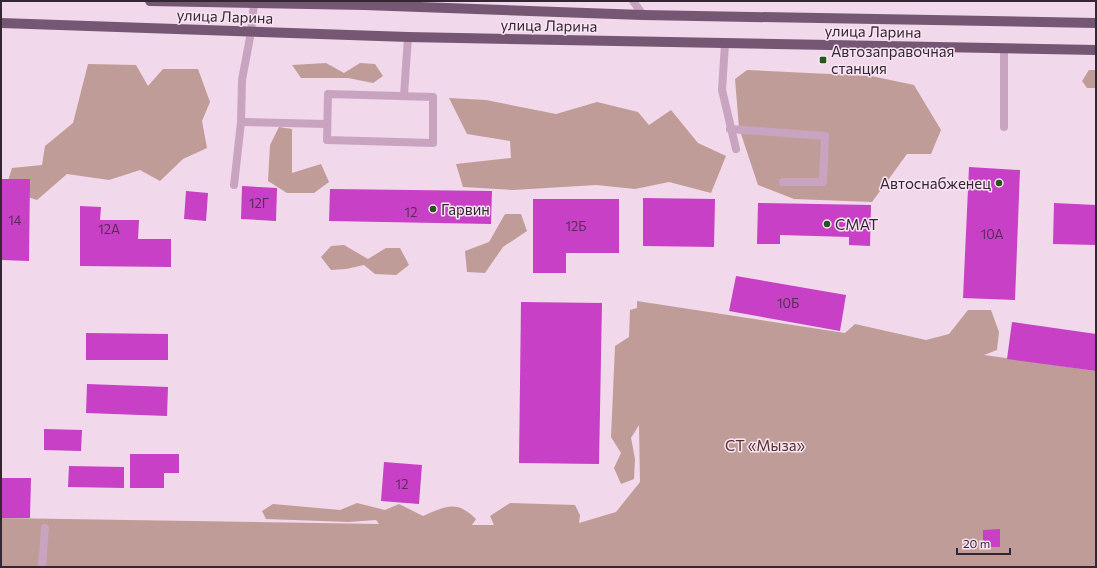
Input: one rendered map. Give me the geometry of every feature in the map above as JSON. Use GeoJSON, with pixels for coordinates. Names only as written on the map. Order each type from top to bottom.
{"type":"FeatureCollection","features":[{"type":"Feature","properties":{"kind":"main road","name":"улица Ларина"},"geometry":{"type":"LineString","coordinates":[[150,1],[254,3],[366,2],[643,15],[1096,23]]}},
{"type":"Feature","properties":{"kind":"main road","name":"улица Ларина"},"geometry":{"type":"LineString","coordinates":[[1,23],[408,38],[1096,50]]}},
{"type":"Feature","properties":{"kind":"lane"},"geometry":{"type":"LineString","coordinates":[[633,1],[643,15]]}},
{"type":"Feature","properties":{"kind":"lane"},"geometry":{"type":"LineString","coordinates":[[234,185],[241,122],[242,80],[251,32],[254,3]]}},
{"type":"Feature","properties":{"kind":"lane"},"geometry":{"type":"LineString","coordinates":[[404,95],[408,38]]}},
{"type":"Feature","properties":{"kind":"lane"},"geometry":{"type":"LineString","coordinates":[[725,44],[722,90],[730,129],[736,149]]}},
{"type":"Feature","properties":{"kind":"lane"},"geometry":{"type":"LineString","coordinates":[[1004,48],[1004,127]]}},
{"type":"Feature","properties":{"kind":"lane"},"geometry":{"type":"LineString","coordinates":[[328,94],[434,97],[433,143],[327,140],[327,124],[328,94]]}},
{"type":"Feature","properties":{"kind":"lane"},"geometry":{"type":"LineString","coordinates":[[241,122],[327,124]]}},
{"type":"Feature","properties":{"kind":"lane"},"geometry":{"type":"LineString","coordinates":[[730,129],[825,136],[823,182],[783,182]]}},
{"type":"Feature","properties":{"kind":"lane"},"geometry":{"type":"LineString","coordinates":[[42,567],[46,528]]}},
{"type":"Feature","properties":{"kind":"green space"},"geometry":{"type":"Polygon","coordinates":[[[326,63],[344,73],[360,63],[375,64],[383,76],[373,83],[348,78],[301,78],[292,65],[326,63]]]}},
{"type":"Feature","properties":{"kind":"green space"},"geometry":{"type":"Polygon","coordinates":[[[88,64],[136,65],[148,86],[163,69],[198,69],[210,102],[202,121],[207,148],[183,159],[160,181],[140,170],[109,180],[67,174],[37,200],[5,190],[12,168],[42,165],[45,146],[73,123],[88,64]]]}},
{"type":"Feature","properties":{"kind":"green space"},"geometry":{"type":"Polygon","coordinates":[[[747,70],[871,76],[914,85],[941,130],[931,154],[907,154],[872,202],[794,199],[758,185],[739,128],[735,79],[747,70]]]}},
{"type":"Feature","properties":{"kind":"green space"},"geometry":{"type":"Polygon","coordinates":[[[1089,70],[1096,70],[1096,88],[1087,88],[1082,81],[1089,70]]]}},
{"type":"Feature","properties":{"kind":"green space"},"geometry":{"type":"Polygon","coordinates":[[[449,98],[486,100],[556,114],[597,102],[638,112],[649,125],[671,110],[698,143],[726,156],[711,193],[669,182],[635,189],[596,185],[513,190],[463,187],[456,164],[511,158],[510,141],[467,134],[449,98]]]}},
{"type":"Feature","properties":{"kind":"green space"},"geometry":{"type":"Polygon","coordinates":[[[279,127],[292,129],[292,173],[321,164],[329,182],[314,193],[287,193],[268,181],[270,145],[279,127]]]}},
{"type":"Feature","properties":{"kind":"green space"},"geometry":{"type":"Polygon","coordinates":[[[505,214],[521,214],[527,231],[503,247],[485,273],[467,272],[465,251],[489,242],[505,214]]]}},
{"type":"Feature","properties":{"kind":"green space"},"geometry":{"type":"Polygon","coordinates":[[[344,245],[368,259],[386,248],[400,248],[409,265],[396,275],[375,274],[364,265],[346,269],[331,270],[321,257],[331,246],[344,245]]]}},
{"type":"Feature","properties":{"kind":"green space","name":"СТ «Мыза»"},"geometry":{"type":"Polygon","coordinates":[[[637,301],[845,333],[855,324],[926,340],[949,334],[968,310],[991,310],[999,332],[997,350],[984,355],[1096,371],[1096,567],[1,567],[1,518],[379,524],[376,520],[349,522],[266,519],[262,511],[273,504],[340,510],[357,503],[385,510],[399,504],[423,516],[445,508],[457,507],[463,509],[476,519],[472,525],[494,525],[490,516],[510,503],[575,505],[580,515],[579,523],[616,512],[640,482],[639,425],[631,438],[635,459],[634,479],[621,484],[614,468],[621,453],[611,437],[615,346],[629,337],[630,310],[637,308],[637,301]]]}},
{"type":"Feature","properties":{"kind":"building"},"geometry":{"type":"Polygon","coordinates":[[[969,167],[1020,170],[1015,300],[963,298],[969,167]]]}},
{"type":"Feature","properties":{"kind":"building"},"geometry":{"type":"Polygon","coordinates":[[[1,179],[30,179],[29,261],[1,260],[1,179]]]}},
{"type":"Feature","properties":{"kind":"building"},"geometry":{"type":"Polygon","coordinates":[[[242,186],[277,188],[276,221],[241,219],[242,186]]]}},
{"type":"Feature","properties":{"kind":"building"},"geometry":{"type":"Polygon","coordinates":[[[330,189],[492,191],[491,224],[329,221],[330,189]]]}},
{"type":"Feature","properties":{"kind":"building"},"geometry":{"type":"Polygon","coordinates":[[[186,191],[208,193],[206,221],[184,219],[186,191]]]}},
{"type":"Feature","properties":{"kind":"building"},"geometry":{"type":"Polygon","coordinates":[[[643,198],[715,199],[714,247],[643,246],[643,198]]]}},
{"type":"Feature","properties":{"kind":"building"},"geometry":{"type":"Polygon","coordinates":[[[533,199],[619,199],[619,253],[566,253],[566,273],[533,273],[533,199]]]}},
{"type":"Feature","properties":{"kind":"building"},"geometry":{"type":"Polygon","coordinates":[[[758,203],[871,205],[870,246],[849,245],[849,237],[780,235],[780,244],[757,244],[758,203]]]}},
{"type":"Feature","properties":{"kind":"building"},"geometry":{"type":"Polygon","coordinates":[[[1054,203],[1096,205],[1096,245],[1053,244],[1054,203]]]}},
{"type":"Feature","properties":{"kind":"building"},"geometry":{"type":"Polygon","coordinates":[[[80,206],[101,207],[100,220],[139,220],[138,239],[171,239],[171,267],[80,266],[80,206]]]}},
{"type":"Feature","properties":{"kind":"building"},"geometry":{"type":"Polygon","coordinates":[[[736,276],[846,295],[840,331],[729,311],[736,276]]]}},
{"type":"Feature","properties":{"kind":"building"},"geometry":{"type":"Polygon","coordinates":[[[521,302],[602,303],[599,464],[519,463],[521,302]]]}},
{"type":"Feature","properties":{"kind":"building"},"geometry":{"type":"Polygon","coordinates":[[[1012,322],[1096,334],[1096,371],[1007,359],[1012,322]]]}},
{"type":"Feature","properties":{"kind":"building"},"geometry":{"type":"Polygon","coordinates":[[[86,333],[168,334],[168,360],[86,360],[86,333]]]}},
{"type":"Feature","properties":{"kind":"building"},"geometry":{"type":"Polygon","coordinates":[[[87,384],[168,387],[167,416],[86,413],[87,384]]]}},
{"type":"Feature","properties":{"kind":"building"},"geometry":{"type":"Polygon","coordinates":[[[44,429],[82,430],[81,451],[44,450],[44,429]]]}},
{"type":"Feature","properties":{"kind":"building"},"geometry":{"type":"Polygon","coordinates":[[[130,454],[179,454],[179,473],[164,473],[164,488],[130,488],[130,454]]]}},
{"type":"Feature","properties":{"kind":"building"},"geometry":{"type":"Polygon","coordinates":[[[384,462],[422,465],[419,504],[381,501],[384,462]]]}},
{"type":"Feature","properties":{"kind":"building"},"geometry":{"type":"Polygon","coordinates":[[[69,466],[124,467],[124,488],[68,487],[69,466]]]}},
{"type":"Feature","properties":{"kind":"building"},"geometry":{"type":"Polygon","coordinates":[[[1,478],[31,478],[30,518],[1,518],[1,478]]]}},
{"type":"Feature","properties":{"kind":"building"},"geometry":{"type":"Polygon","coordinates":[[[1000,529],[1000,547],[983,547],[983,530],[1000,529]]]}},
{"type":"Feature","properties":{"kind":"place","name":"Автозаправочная станция"},"geometry":{"type":"Point","coordinates":[823,60]}},
{"type":"Feature","properties":{"kind":"place","name":"Автоснабженец"},"geometry":{"type":"Point","coordinates":[999,183]}},
{"type":"Feature","properties":{"kind":"place","name":"Гарвин"},"geometry":{"type":"Point","coordinates":[433,209]}},
{"type":"Feature","properties":{"kind":"place","name":"СМАТ"},"geometry":{"type":"Point","coordinates":[827,224]}}]}
